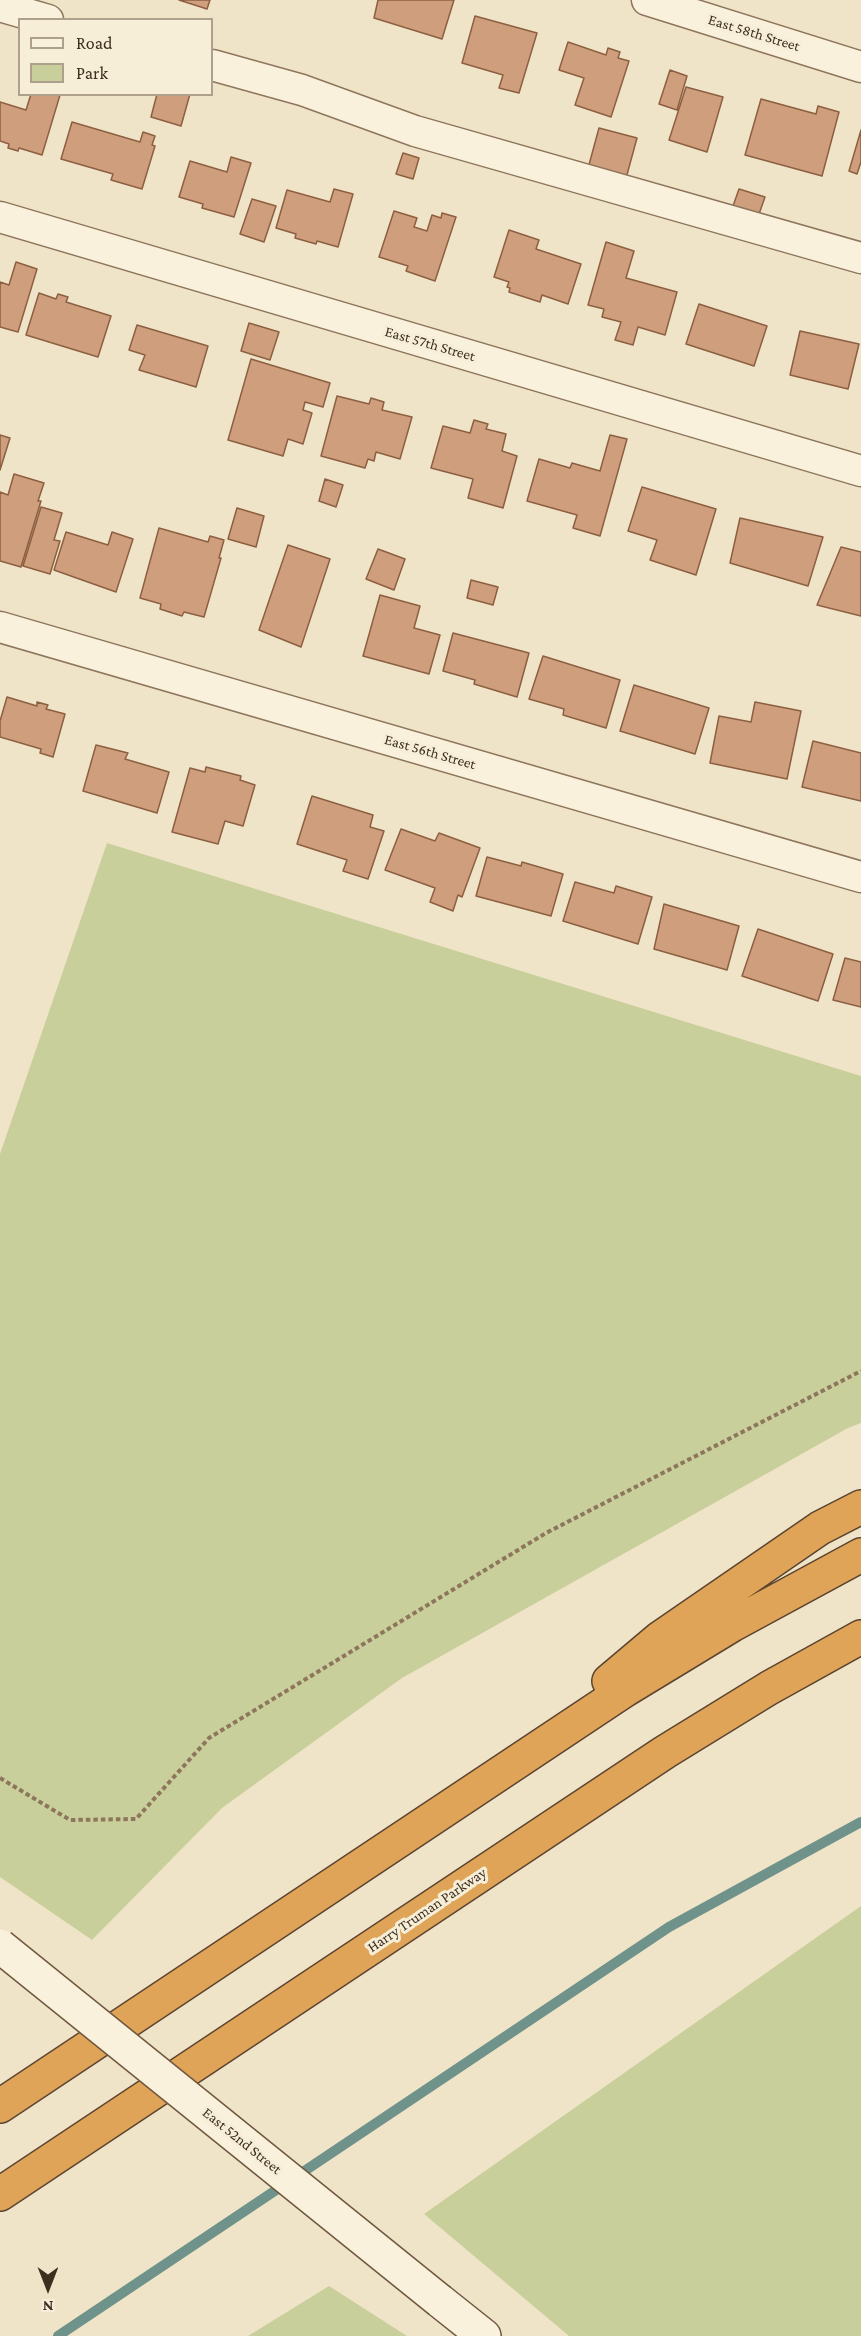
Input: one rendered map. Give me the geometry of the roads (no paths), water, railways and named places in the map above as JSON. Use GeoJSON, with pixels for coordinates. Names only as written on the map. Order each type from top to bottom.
{"type":"FeatureCollection","features":[{"type":"Feature","properties":{"kind":"highway"},"geometry":{"type":"LineString","coordinates":[[510,1766],[660,1638],[820,1528],[861,1507]]}},
{"type":"Feature","properties":{"kind":"highway"},"geometry":{"type":"LineString","coordinates":[[0,2106],[625,1690],[723,1631],[861,1555]]}},
{"type":"Feature","properties":{"kind":"highway","name":"Harry Truman Parkway"},"geometry":{"type":"LineString","coordinates":[[0,2194],[665,1752],[769,1688],[861,1637]]}},
{"type":"Feature","properties":{"kind":"main road","name":"East 52nd Street"},"geometry":{"type":"LineString","coordinates":[[0,1946],[484,2336]]}},
{"type":"Feature","properties":{"kind":"street","name":"East 58th Street"},"geometry":{"type":"LineString","coordinates":[[647,0],[861,67]]}},
{"type":"Feature","properties":{"kind":"street"},"geometry":{"type":"LineString","coordinates":[[0,6],[41,18]]}},
{"type":"Feature","properties":{"kind":"street"},"geometry":{"type":"LineString","coordinates":[[213,65],[302,90],[415,131],[861,258]]}},
{"type":"Feature","properties":{"kind":"street","name":"East 57th Street"},"geometry":{"type":"LineString","coordinates":[[0,218],[861,471]]}},
{"type":"Feature","properties":{"kind":"street","name":"East 56th Street"},"geometry":{"type":"LineString","coordinates":[[0,627],[861,878]]}},
{"type":"Feature","properties":{"kind":"waterway"},"geometry":{"type":"LineString","coordinates":[[58,2336],[669,1927],[861,1822]]}}]}
